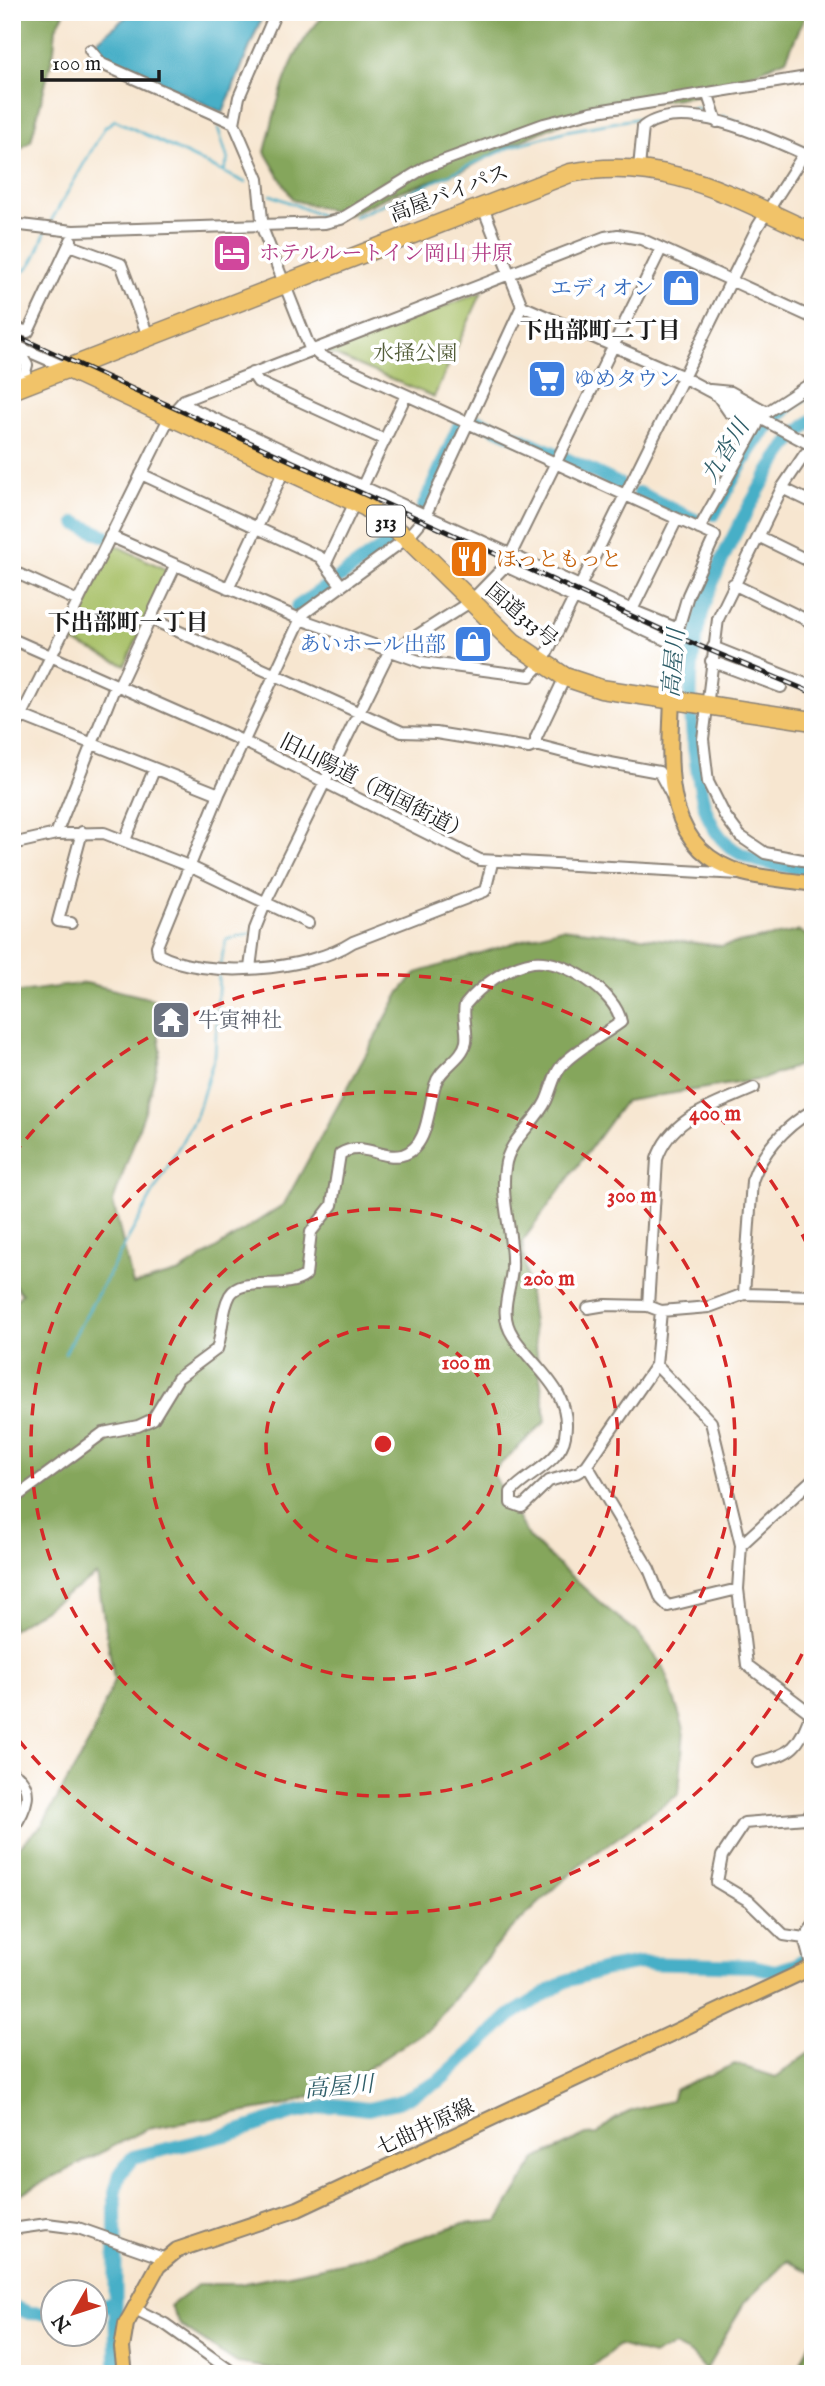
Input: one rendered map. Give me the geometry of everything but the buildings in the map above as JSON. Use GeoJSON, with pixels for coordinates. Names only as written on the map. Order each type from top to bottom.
{"type":"FeatureCollection","features":[{"type":"Feature","properties":{"kind":"highway","name":"高屋バイパス"},"geometry":{"type":"LineString","coordinates":[[68,369],[283,282],[570,173],[639,167],[688,179],[813,233]]}},
{"type":"Feature","properties":{"kind":"highway"},"geometry":{"type":"LineString","coordinates":[[114,391],[102,379],[106,365],[117,349]]}},
{"type":"Feature","properties":{"kind":"highway"},"geometry":{"type":"LineString","coordinates":[[12,390],[68,369]]}},
{"type":"Feature","properties":{"kind":"highway","name":"国道313号"},"geometry":{"type":"LineString","coordinates":[[68,369],[285,468],[359,493],[513,642],[565,677],[590,686],[813,721]]}},
{"type":"Feature","properties":{"kind":"main road"},"geometry":{"type":"LineString","coordinates":[[675,700],[670,771],[673,798],[683,825],[701,850],[716,861],[742,872],[813,884]]}},
{"type":"Feature","properties":{"kind":"main road","name":"七曲井原線"},"geometry":{"type":"LineString","coordinates":[[125,2374],[123,2336],[133,2308],[166,2259],[191,2244],[298,2209],[811,1966]]}},
{"type":"Feature","properties":{"kind":"street"},"geometry":{"type":"LineString","coordinates":[[184,400],[189,407],[359,493],[426,514],[673,629],[678,629],[688,594],[715,536],[312,350],[261,226],[258,179],[234,123],[239,97],[276,12]]}},
{"type":"Feature","properties":{"kind":"street"},"geometry":{"type":"LineString","coordinates":[[90,50],[102,64],[234,123]]}},
{"type":"Feature","properties":{"kind":"street"},"geometry":{"type":"LineString","coordinates":[[12,225],[73,231],[325,223],[341,219],[426,167],[544,124],[591,112],[813,76]]}},
{"type":"Feature","properties":{"kind":"street"},"geometry":{"type":"LineString","coordinates":[[708,95],[717,122]]}},
{"type":"Feature","properties":{"kind":"street"},"geometry":{"type":"LineString","coordinates":[[110,536],[300,619],[429,664],[520,677],[530,676],[542,663],[765,212],[809,156],[717,122],[687,115],[649,122],[643,127],[639,167]]}},
{"type":"Feature","properties":{"kind":"street"},"geometry":{"type":"LineString","coordinates":[[482,205],[522,306],[426,514],[407,538],[338,581],[305,611],[300,619],[219,794],[157,946],[158,954],[181,964],[216,969],[279,965],[339,951],[352,942],[419,919],[485,891],[492,863]]}},
{"type":"Feature","properties":{"kind":"street"},"geometry":{"type":"LineString","coordinates":[[12,327],[28,332],[73,231]]}},
{"type":"Feature","properties":{"kind":"street"},"geometry":{"type":"LineString","coordinates":[[12,735],[17,714],[52,657],[170,416],[184,400],[605,237],[627,236],[661,249],[813,318]]}},
{"type":"Feature","properties":{"kind":"street"},"geometry":{"type":"LineString","coordinates":[[69,245],[121,264],[148,336]]}},
{"type":"Feature","properties":{"kind":"street"},"geometry":{"type":"LineString","coordinates":[[250,968],[255,929],[266,902],[392,651],[470,602],[505,566],[661,249]]}},
{"type":"Feature","properties":{"kind":"street"},"geometry":{"type":"LineString","coordinates":[[522,306],[614,344],[684,377],[813,446]]}},
{"type":"Feature","properties":{"kind":"street"},"geometry":{"type":"LineString","coordinates":[[14,345],[68,369]]}},
{"type":"Feature","properties":{"kind":"street"},"geometry":{"type":"LineString","coordinates":[[12,390],[24,376],[27,365],[14,345]]}},
{"type":"Feature","properties":{"kind":"street"},"geometry":{"type":"LineString","coordinates":[[252,373],[258,382],[385,440]]}},
{"type":"Feature","properties":{"kind":"street"},"geometry":{"type":"LineString","coordinates":[[699,529],[762,420],[813,382]]}},
{"type":"Feature","properties":{"kind":"street"},"geometry":{"type":"LineString","coordinates":[[326,563],[406,395]]}},
{"type":"Feature","properties":{"kind":"street"},"geometry":{"type":"LineString","coordinates":[[813,458],[805,454],[782,488],[718,619],[705,704],[703,739],[708,782],[735,830],[746,842],[765,853],[813,862]]}},
{"type":"Feature","properties":{"kind":"street"},"geometry":{"type":"LineString","coordinates":[[228,589],[285,468]]}},
{"type":"Feature","properties":{"kind":"street"},"geometry":{"type":"LineString","coordinates":[[141,474],[320,557],[338,581]]}},
{"type":"Feature","properties":{"kind":"street"},"geometry":{"type":"LineString","coordinates":[[782,488],[813,503]]}},
{"type":"Feature","properties":{"kind":"street"},"geometry":{"type":"LineString","coordinates":[[632,610],[677,519]]}},
{"type":"Feature","properties":{"kind":"street"},"geometry":{"type":"LineString","coordinates":[[758,536],[813,563]]}},
{"type":"Feature","properties":{"kind":"street"},"geometry":{"type":"LineString","coordinates":[[56,834],[90,744],[176,565]]}},
{"type":"Feature","properties":{"kind":"street"},"geometry":{"type":"LineString","coordinates":[[505,566],[674,644],[675,700]]}},
{"type":"Feature","properties":{"kind":"street"},"geometry":{"type":"LineString","coordinates":[[12,571],[78,601]]}},
{"type":"Feature","properties":{"kind":"street"},"geometry":{"type":"LineString","coordinates":[[733,584],[813,623]]}},
{"type":"Feature","properties":{"kind":"street"},"geometry":{"type":"LineString","coordinates":[[151,619],[401,732],[436,733],[529,748],[537,745],[594,760],[659,772],[673,798]]}},
{"type":"Feature","properties":{"kind":"street"},"geometry":{"type":"LineString","coordinates":[[666,640],[673,629]]}},
{"type":"Feature","properties":{"kind":"street","name":"旧山陽道（西国街道）"},"geometry":{"type":"LineString","coordinates":[[12,639],[245,742],[454,849],[492,863],[579,864],[736,875],[742,872]]}},
{"type":"Feature","properties":{"kind":"street"},"geometry":{"type":"LineString","coordinates":[[713,647],[813,687]]}},
{"type":"Feature","properties":{"kind":"street"},"geometry":{"type":"LineString","coordinates":[[711,661],[781,687]]}},
{"type":"Feature","properties":{"kind":"street"},"geometry":{"type":"LineString","coordinates":[[537,745],[536,738],[565,677]]}},
{"type":"Feature","properties":{"kind":"street"},"geometry":{"type":"LineString","coordinates":[[17,714],[219,794]]}},
{"type":"Feature","properties":{"kind":"street"},"geometry":{"type":"LineString","coordinates":[[125,840],[154,770]]}},
{"type":"Feature","properties":{"kind":"street"},"geometry":{"type":"LineString","coordinates":[[71,923],[58,921],[82,832]]}},
{"type":"Feature","properties":{"kind":"street"},"geometry":{"type":"LineString","coordinates":[[12,844],[56,834],[104,833],[191,867],[308,923]]}},
{"type":"Feature","properties":{"kind":"street"},"geometry":{"type":"LineString","coordinates":[[12,1500],[103,1433],[138,1426],[153,1419],[178,1378],[217,1349],[226,1302],[232,1292],[245,1285],[287,1285],[306,1275],[311,1232],[332,1205],[340,1154],[348,1149],[361,1148],[397,1156],[409,1153],[418,1145],[435,1082],[463,1050],[467,1039],[465,1005],[500,975],[535,962],[564,969],[595,985],[615,1002],[621,1022],[563,1064],[546,1102],[520,1133],[505,1164],[504,1186],[512,1269],[504,1309],[506,1322],[513,1336],[550,1377],[567,1419],[560,1450],[518,1484],[511,1492],[511,1503],[522,1507],[549,1481],[579,1472],[587,1465],[656,1365],[661,1311]]}},
{"type":"Feature","properties":{"kind":"street"},"geometry":{"type":"LineString","coordinates":[[648,1306],[660,1148],[684,1120],[754,1088]]}},
{"type":"Feature","properties":{"kind":"street"},"geometry":{"type":"LineString","coordinates":[[744,1294],[752,1181],[757,1167],[778,1138],[813,1110]]}},
{"type":"Feature","properties":{"kind":"street"},"geometry":{"type":"LineString","coordinates":[[588,1308],[606,1305],[648,1306],[661,1311],[709,1307],[744,1294],[813,1296]]}},
{"type":"Feature","properties":{"kind":"street"},"geometry":{"type":"LineString","coordinates":[[656,1365],[711,1422],[741,1545],[738,1589],[747,1665],[812,1715],[789,1754],[758,1762]]}},
{"type":"Feature","properties":{"kind":"street"},"geometry":{"type":"LineString","coordinates":[[587,1465],[668,1606],[738,1589]]}},
{"type":"Feature","properties":{"kind":"street"},"geometry":{"type":"LineString","coordinates":[[741,1545],[813,1479]]}},
{"type":"Feature","properties":{"kind":"street"},"geometry":{"type":"LineString","coordinates":[[12,1772],[20,1777],[28,1788],[28,1798],[12,1830]]}},
{"type":"Feature","properties":{"kind":"street"},"geometry":{"type":"LineString","coordinates":[[804,1941],[784,1935],[749,1901],[717,1881],[722,1856],[744,1823],[806,1818],[813,1810]]}},
{"type":"Feature","properties":{"kind":"street"},"geometry":{"type":"LineString","coordinates":[[811,1966],[804,1941],[813,1926]]}},
{"type":"Feature","properties":{"kind":"street"},"geometry":{"type":"LineString","coordinates":[[12,2230],[47,2224],[78,2228],[166,2259]]}},
{"type":"Feature","properties":{"kind":"street"},"geometry":{"type":"LineString","coordinates":[[133,2308],[165,2324],[235,2374]]}},
{"type":"Feature","properties":{"kind":"street"},"geometry":{"type":"LineString","coordinates":[[262,2374],[272,2371],[298,2374]]}},
{"type":"Feature","properties":{"kind":"street"},"geometry":{"type":"LineString","coordinates":[[627,2374],[639,2374]]}},
{"type":"Feature","properties":{"kind":"green space"},"geometry":{"type":"Polygon","coordinates":[[[12,12],[65,12],[56,28],[54,50],[31,141],[12,155],[12,12]]]}},
{"type":"Feature","properties":{"kind":"green space"},"geometry":{"type":"Polygon","coordinates":[[[328,12],[807,12],[786,59],[707,94],[590,111],[508,146],[466,169],[395,193],[347,215],[293,200],[265,152],[280,96],[294,59],[314,26],[328,12]]]}},
{"type":"Feature","properties":{"kind":"green space","name":"水掻公園"},"geometry":{"type":"Polygon","coordinates":[[[482,292],[434,397],[327,352],[482,292]]]}},
{"type":"Feature","properties":{"kind":"green space"},"geometry":{"type":"Polygon","coordinates":[[[115,545],[169,571],[125,665],[66,639],[115,545]]]}},
{"type":"Feature","properties":{"kind":"green space"},"geometry":{"type":"Polygon","coordinates":[[[561,928],[722,946],[799,931],[813,939],[813,1060],[763,1079],[625,1101],[522,1242],[546,1421],[492,1472],[529,1538],[605,1607],[637,1632],[664,1668],[684,1729],[679,1794],[582,1863],[504,1936],[431,2027],[350,2080],[287,2105],[147,2129],[12,2198],[12,1853],[42,1825],[90,1741],[114,1680],[97,1575],[12,1630],[12,1303],[22,1294],[12,1282],[12,993],[86,983],[153,999],[161,1051],[146,1108],[113,1202],[133,1285],[180,1272],[284,1204],[400,992],[416,973],[561,928]]]}},
{"type":"Feature","properties":{"kind":"green space"},"geometry":{"type":"Polygon","coordinates":[[[813,2050],[813,2274],[787,2261],[744,2303],[706,2370],[692,2355],[674,2346],[652,2355],[619,2345],[582,2374],[307,2374],[237,2363],[181,2326],[170,2306],[199,2284],[241,2284],[346,2262],[461,2224],[498,2221],[536,2159],[586,2135],[598,2134],[614,2120],[632,2111],[671,2101],[675,2089],[735,2064],[776,2077],[813,2050]]]}},
{"type":"Feature","properties":{"kind":"green space"},"geometry":{"type":"Polygon","coordinates":[[[813,2335],[813,2371],[796,2374],[813,2335]]]}},
{"type":"Feature","properties":{"kind":"water"},"geometry":{"type":"Polygon","coordinates":[[[132,12],[264,12],[223,113],[104,54],[97,41],[132,12]]]}},
{"type":"Feature","properties":{"kind":"waterway"},"geometry":{"type":"LineString","coordinates":[[678,111],[696,108],[708,112]]}},
{"type":"Feature","properties":{"kind":"waterway"},"geometry":{"type":"LineString","coordinates":[[354,217],[513,146],[566,131],[657,115]]}},
{"type":"Feature","properties":{"kind":"waterway"},"geometry":{"type":"LineString","coordinates":[[722,116],[742,123]]}},
{"type":"Feature","properties":{"kind":"waterway"},"geometry":{"type":"LineString","coordinates":[[51,221],[105,127],[115,120],[246,183]]}},
{"type":"Feature","properties":{"kind":"waterway"},"geometry":{"type":"LineString","coordinates":[[218,128],[228,160],[224,171]]}},
{"type":"Feature","properties":{"kind":"waterway"},"geometry":{"type":"LineString","coordinates":[[764,131],[813,151]]}},
{"type":"Feature","properties":{"kind":"waterway"},"geometry":{"type":"LineString","coordinates":[[271,195],[325,217]]}},
{"type":"Feature","properties":{"kind":"waterway"},"geometry":{"type":"LineString","coordinates":[[12,275],[30,265],[45,233]]}},
{"type":"Feature","properties":{"kind":"waterway","name":"九沓川"},"geometry":{"type":"LineString","coordinates":[[714,514],[754,444],[780,414],[813,389]]}},
{"type":"Feature","properties":{"kind":"waterway","name":"高屋川"},"geometry":{"type":"LineString","coordinates":[[813,420],[794,437],[772,467],[719,567],[698,628],[691,692],[692,728],[699,778],[706,810],[714,829],[728,845],[746,856],[813,871]]}},
{"type":"Feature","properties":{"kind":"waterway","name":"九沓川"},"geometry":{"type":"LineString","coordinates":[[479,421],[556,454]]}},
{"type":"Feature","properties":{"kind":"waterway","name":"九沓川"},"geometry":{"type":"LineString","coordinates":[[423,508],[459,426]]}},
{"type":"Feature","properties":{"kind":"waterway","name":"九沓川"},"geometry":{"type":"LineString","coordinates":[[564,458],[619,484]]}},
{"type":"Feature","properties":{"kind":"waterway","name":"九沓川"},"geometry":{"type":"LineString","coordinates":[[639,493],[697,521]]}},
{"type":"Feature","properties":{"kind":"waterway","name":"九沓川"},"geometry":{"type":"LineString","coordinates":[[76,523],[105,536]]}},
{"type":"Feature","properties":{"kind":"waterway","name":"九沓川"},"geometry":{"type":"LineString","coordinates":[[297,607],[393,540]]}},
{"type":"Feature","properties":{"kind":"waterway"},"geometry":{"type":"LineString","coordinates":[[220,966],[226,940],[250,933]]}},
{"type":"Feature","properties":{"kind":"waterway"},"geometry":{"type":"LineString","coordinates":[[65,1353],[197,1114],[215,1055],[219,973]]}},
{"type":"Feature","properties":{"kind":"waterway","name":"高屋川"},"geometry":{"type":"LineString","coordinates":[[116,2374],[115,2192],[120,2174],[133,2157],[230,2134],[293,2113],[335,2105],[368,2109],[398,2102],[438,2082],[511,2015],[566,1981],[602,1970],[640,1963],[753,1966],[775,1971],[796,1965],[813,1953]]}},
{"type":"Feature","properties":{"kind":"waterway"},"geometry":{"type":"LineString","coordinates":[[108,2305],[114,2302]]}},
{"type":"Feature","properties":{"kind":"waterway"},"geometry":{"type":"LineString","coordinates":[[12,2307],[38,2313]]}},
{"type":"Feature","properties":{"kind":"railway"},"geometry":{"type":"LineString","coordinates":[[12,334],[678,637],[813,693]]}},
{"type":"Feature","properties":{"kind":"place","name":"ホテルルートイン岡山 井原"},"geometry":{"type":"Point","coordinates":[232,253]}},
{"type":"Feature","properties":{"kind":"place","name":"エディオン"},"geometry":{"type":"Point","coordinates":[681,288]}},
{"type":"Feature","properties":{"kind":"place","name":"ゆめタウン"},"geometry":{"type":"Point","coordinates":[547,379]}},
{"type":"Feature","properties":{"kind":"place","name":"ほっともっと"},"geometry":{"type":"Point","coordinates":[469,559]}},
{"type":"Feature","properties":{"kind":"place","name":"あいホール出部"},"geometry":{"type":"Point","coordinates":[473,644]}},
{"type":"Feature","properties":{"kind":"place","name":"牛寅神社"},"geometry":{"type":"Point","coordinates":[171,1020]}},
{"type":"Feature","properties":{"kind":"district","name":"下出部町二丁目"},"geometry":{"type":"Point","coordinates":[600,330]}},
{"type":"Feature","properties":{"kind":"district","name":"下出部町一丁目"},"geometry":{"type":"Point","coordinates":[128,622]}}]}
